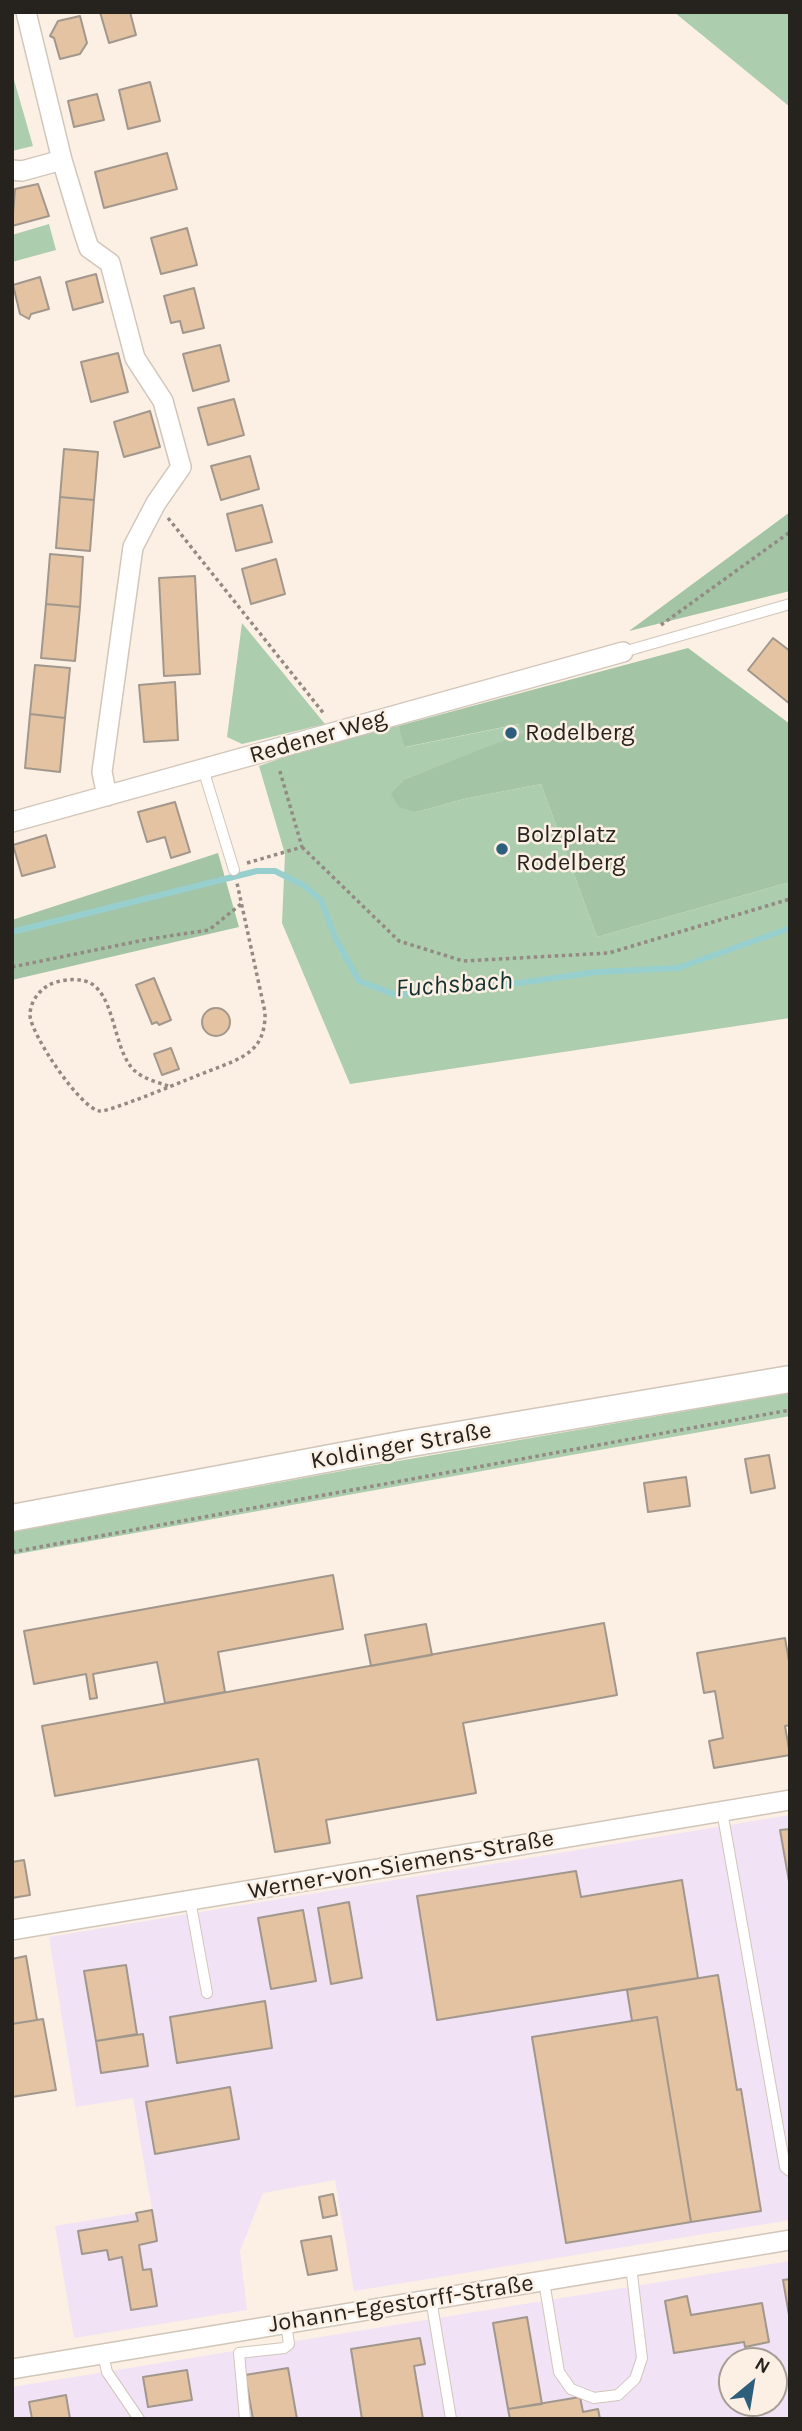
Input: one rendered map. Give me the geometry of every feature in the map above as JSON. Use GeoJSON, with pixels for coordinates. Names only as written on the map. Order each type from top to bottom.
{"type":"FeatureCollection","features":[{"type":"Feature","properties":{"kind":"street"},"geometry":{"type":"LineString","coordinates":[[30,13],[62,160],[89,248],[110,263],[135,358],[163,401],[181,467],[156,503],[133,547],[102,772],[107,796]]}},
{"type":"Feature","properties":{"kind":"street"},"geometry":{"type":"LineString","coordinates":[[12,170],[22,171],[62,160]]}},
{"type":"Feature","properties":{"kind":"street","name":"Redener Weg"},"geometry":{"type":"LineString","coordinates":[[12,822],[623,652]]}},
{"type":"Feature","properties":{"kind":"street","name":"Koldinger Straße"},"geometry":{"type":"LineString","coordinates":[[12,1518],[405,1444],[790,1379]]}},
{"type":"Feature","properties":{"kind":"street","name":"Werner-von-Siemens-Straße"},"geometry":{"type":"LineString","coordinates":[[12,1930],[790,1800]]}},
{"type":"Feature","properties":{"kind":"street","name":"Johann-Egestorff-Straße"},"geometry":{"type":"LineString","coordinates":[[12,2369],[790,2240]]}},
{"type":"Feature","properties":{"kind":"lane"},"geometry":{"type":"LineString","coordinates":[[623,652],[790,604]]}},
{"type":"Feature","properties":{"kind":"lane"},"geometry":{"type":"LineString","coordinates":[[203,769],[234,868]]}},
{"type":"Feature","properties":{"kind":"lane"},"geometry":{"type":"LineString","coordinates":[[722,1811],[785,2167],[790,2171]]}},
{"type":"Feature","properties":{"kind":"lane"},"geometry":{"type":"LineString","coordinates":[[190,1900],[207,1993]]}},
{"type":"Feature","properties":{"kind":"lane"},"geometry":{"type":"LineString","coordinates":[[544,2281],[559,2372],[571,2389],[594,2398],[618,2395],[635,2379],[642,2358],[631,2266]]}},
{"type":"Feature","properties":{"kind":"lane"},"geometry":{"type":"LineString","coordinates":[[431,2299],[451,2419]]}},
{"type":"Feature","properties":{"kind":"lane"},"geometry":{"type":"LineString","coordinates":[[246,2419],[239,2353],[285,2348],[289,2344],[286,2323]]}},
{"type":"Feature","properties":{"kind":"lane"},"geometry":{"type":"LineString","coordinates":[[103,2354],[107,2372],[139,2419]]}},
{"type":"Feature","properties":{"kind":"path"},"geometry":{"type":"LineString","coordinates":[[156,503],[338,731]]}},
{"type":"Feature","properties":{"kind":"path"},"geometry":{"type":"LineString","coordinates":[[656,628],[790,532]]}},
{"type":"Feature","properties":{"kind":"path"},"geometry":{"type":"LineString","coordinates":[[274,749],[302,847],[399,941],[463,961],[609,953],[790,899]]}},
{"type":"Feature","properties":{"kind":"path"},"geometry":{"type":"LineString","coordinates":[[234,868],[302,847]]}},
{"type":"Feature","properties":{"kind":"path"},"geometry":{"type":"LineString","coordinates":[[168,1086],[133,1070],[97,987],[86,981],[72,979],[52,983],[40,991],[33,1003],[30,1015],[33,1028],[73,1091],[89,1108],[101,1112],[239,1059],[253,1050],[261,1040],[265,1012],[237,884]]}},
{"type":"Feature","properties":{"kind":"path"},"geometry":{"type":"LineString","coordinates":[[12,967],[149,939],[209,930],[241,904]]}},
{"type":"Feature","properties":{"kind":"path"},"geometry":{"type":"LineString","coordinates":[[12,1552],[790,1410]]}},
{"type":"Feature","properties":{"kind":"shaded area"},"geometry":{"type":"Polygon","coordinates":[[[790,1815],[790,2220],[354,2291],[335,2180],[263,2193],[240,2251],[247,2310],[74,2338],[55,2226],[152,2210],[133,2098],[76,2107],[49,1937],[790,1815]]]}},
{"type":"Feature","properties":{"kind":"shaded area"},"geometry":{"type":"Polygon","coordinates":[[[790,2261],[790,2419],[12,2419],[12,2387],[790,2261]]]}},
{"type":"Feature","properties":{"kind":"green space"},"geometry":{"type":"Polygon","coordinates":[[[674,12],[790,12],[790,107],[674,12]]]}},
{"type":"Feature","properties":{"kind":"green space"},"geometry":{"type":"Polygon","coordinates":[[[12,73],[33,146],[12,151],[12,73]]]}},
{"type":"Feature","properties":{"kind":"green space"},"geometry":{"type":"Polygon","coordinates":[[[49,224],[56,250],[12,262],[12,235],[49,224]]]}},
{"type":"Feature","properties":{"kind":"green space"},"geometry":{"type":"Polygon","coordinates":[[[790,512],[790,591],[629,631],[790,512]]]}},
{"type":"Feature","properties":{"kind":"green space"},"geometry":{"type":"Polygon","coordinates":[[[242,623],[325,724],[242,744],[227,737],[242,623]]]}},
{"type":"Feature","properties":{"kind":"green space"},"geometry":{"type":"Polygon","coordinates":[[[688,648],[790,724],[790,882],[597,937],[541,784],[464,799],[416,812],[399,807],[391,794],[405,779],[523,733],[519,724],[405,747],[398,726],[688,648]]]}},
{"type":"Feature","properties":{"kind":"green space"},"geometry":{"type":"Polygon","coordinates":[[[520,724],[523,734],[405,779],[416,812],[464,799],[541,784],[597,937],[790,882],[790,1018],[350,1084],[282,923],[285,854],[259,766],[341,737],[398,726],[406,747],[520,724]]]}},
{"type":"Feature","properties":{"kind":"green space"},"geometry":{"type":"Polygon","coordinates":[[[218,853],[239,927],[12,980],[12,920],[218,853]]]}},
{"type":"Feature","properties":{"kind":"green space"},"geometry":{"type":"Polygon","coordinates":[[[790,1393],[790,1416],[12,1555],[12,1532],[358,1468],[790,1393]]]}},
{"type":"Feature","properties":{"kind":"building"},"geometry":{"type":"Polygon","coordinates":[[[100,12],[130,12],[136,35],[109,43],[100,12]]]}},
{"type":"Feature","properties":{"kind":"building"},"geometry":{"type":"Polygon","coordinates":[[[80,16],[87,43],[80,54],[60,59],[54,38],[50,36],[58,21],[80,16]]]}},
{"type":"Feature","properties":{"kind":"building"},"geometry":{"type":"Polygon","coordinates":[[[150,82],[160,121],[128,129],[119,90],[150,82]]]}},
{"type":"Feature","properties":{"kind":"building"},"geometry":{"type":"Polygon","coordinates":[[[97,94],[104,120],[74,127],[68,101],[97,94]]]}},
{"type":"Feature","properties":{"kind":"building"},"geometry":{"type":"Polygon","coordinates":[[[167,153],[177,189],[104,208],[95,172],[167,153]]]}},
{"type":"Feature","properties":{"kind":"building"},"geometry":{"type":"Polygon","coordinates":[[[38,184],[49,216],[12,226],[15,189],[38,184]]]}},
{"type":"Feature","properties":{"kind":"building"},"geometry":{"type":"Polygon","coordinates":[[[187,228],[197,265],[161,274],[151,238],[187,228]]]}},
{"type":"Feature","properties":{"kind":"building"},"geometry":{"type":"Polygon","coordinates":[[[96,274],[103,302],[73,310],[66,282],[96,274]]]}},
{"type":"Feature","properties":{"kind":"building"},"geometry":{"type":"Polygon","coordinates":[[[40,277],[49,309],[31,314],[29,319],[20,314],[13,285],[40,277]]]}},
{"type":"Feature","properties":{"kind":"building"},"geometry":{"type":"Polygon","coordinates":[[[194,288],[204,328],[183,333],[180,321],[171,323],[164,296],[194,288]]]}},
{"type":"Feature","properties":{"kind":"building"},"geometry":{"type":"Polygon","coordinates":[[[220,345],[229,381],[193,391],[183,354],[220,345]]]}},
{"type":"Feature","properties":{"kind":"building"},"geometry":{"type":"Polygon","coordinates":[[[118,353],[128,392],[91,402],[81,362],[118,353]]]}},
{"type":"Feature","properties":{"kind":"building"},"geometry":{"type":"Polygon","coordinates":[[[234,399],[244,435],[208,445],[198,408],[234,399]]]}},
{"type":"Feature","properties":{"kind":"building"},"geometry":{"type":"Polygon","coordinates":[[[150,411],[160,447],[124,457],[114,422],[150,411]]]}},
{"type":"Feature","properties":{"kind":"building"},"geometry":{"type":"Polygon","coordinates":[[[64,449],[98,452],[94,500],[60,497],[64,449]]]}},
{"type":"Feature","properties":{"kind":"building"},"geometry":{"type":"Polygon","coordinates":[[[250,456],[259,489],[221,500],[211,466],[250,456]]]}},
{"type":"Feature","properties":{"kind":"building"},"geometry":{"type":"Polygon","coordinates":[[[60,497],[94,500],[90,551],[56,548],[60,497]]]}},
{"type":"Feature","properties":{"kind":"building"},"geometry":{"type":"Polygon","coordinates":[[[262,505],[272,542],[236,551],[227,514],[262,505]]]}},
{"type":"Feature","properties":{"kind":"building"},"geometry":{"type":"Polygon","coordinates":[[[50,554],[83,557],[80,607],[46,604],[50,554]]]}},
{"type":"Feature","properties":{"kind":"building"},"geometry":{"type":"Polygon","coordinates":[[[276,559],[285,594],[251,604],[242,569],[276,559]]]}},
{"type":"Feature","properties":{"kind":"building"},"geometry":{"type":"Polygon","coordinates":[[[195,576],[200,674],[164,676],[159,578],[195,576]]]}},
{"type":"Feature","properties":{"kind":"building"},"geometry":{"type":"Polygon","coordinates":[[[46,604],[80,607],[75,661],[41,658],[46,604]]]}},
{"type":"Feature","properties":{"kind":"building"},"geometry":{"type":"Polygon","coordinates":[[[773,638],[790,651],[790,704],[748,670],[773,638]]]}},
{"type":"Feature","properties":{"kind":"building"},"geometry":{"type":"Polygon","coordinates":[[[35,665],[70,668],[65,718],[30,714],[35,665]]]}},
{"type":"Feature","properties":{"kind":"building"},"geometry":{"type":"Polygon","coordinates":[[[175,682],[178,740],[144,742],[139,685],[175,682]]]}},
{"type":"Feature","properties":{"kind":"building"},"geometry":{"type":"Polygon","coordinates":[[[30,714],[65,718],[60,772],[25,768],[30,714]]]}},
{"type":"Feature","properties":{"kind":"building"},"geometry":{"type":"Polygon","coordinates":[[[175,802],[190,852],[171,858],[165,837],[147,842],[138,812],[175,802]]]}},
{"type":"Feature","properties":{"kind":"building"},"geometry":{"type":"Polygon","coordinates":[[[46,835],[55,867],[22,876],[13,845],[46,835]]]}},
{"type":"Feature","properties":{"kind":"building"},"geometry":{"type":"Polygon","coordinates":[[[154,978],[171,1020],[159,1025],[157,1022],[152,1024],[136,985],[154,978]]]}},
{"type":"Feature","properties":{"kind":"building"},"geometry":{"type":"Polygon","coordinates":[[[216,1008],[226,1012],[230,1022],[226,1032],[216,1036],[206,1032],[202,1022],[206,1012],[216,1008]]]}},
{"type":"Feature","properties":{"kind":"building"},"geometry":{"type":"Polygon","coordinates":[[[171,1048],[179,1069],[162,1075],[154,1054],[171,1048]]]}},
{"type":"Feature","properties":{"kind":"building"},"geometry":{"type":"Polygon","coordinates":[[[769,1455],[775,1488],[751,1493],[745,1459],[769,1455]]]}},
{"type":"Feature","properties":{"kind":"building"},"geometry":{"type":"Polygon","coordinates":[[[686,1477],[690,1506],[648,1512],[644,1483],[686,1477]]]}},
{"type":"Feature","properties":{"kind":"building"},"geometry":{"type":"Polygon","coordinates":[[[333,1575],[343,1629],[218,1652],[225,1692],[165,1703],[157,1662],[93,1674],[97,1698],[90,1699],[86,1674],[34,1684],[24,1631],[333,1575]]]}},
{"type":"Feature","properties":{"kind":"building"},"geometry":{"type":"Polygon","coordinates":[[[604,1623],[617,1695],[463,1723],[476,1793],[326,1820],[330,1843],[275,1852],[258,1759],[55,1796],[42,1726],[604,1623]]]}},
{"type":"Feature","properties":{"kind":"building"},"geometry":{"type":"Polygon","coordinates":[[[426,1624],[432,1655],[371,1666],[365,1635],[426,1624]]]}},
{"type":"Feature","properties":{"kind":"building"},"geometry":{"type":"Polygon","coordinates":[[[785,1638],[790,1667],[790,1725],[785,1726],[790,1755],[714,1768],[709,1741],[723,1738],[715,1691],[704,1693],[697,1653],[785,1638]]]}},
{"type":"Feature","properties":{"kind":"building"},"geometry":{"type":"Polygon","coordinates":[[[790,1829],[790,1887],[780,1830],[790,1829]]]}},
{"type":"Feature","properties":{"kind":"building"},"geometry":{"type":"Polygon","coordinates":[[[24,1860],[30,1895],[12,1898],[12,1862],[24,1860]]]}},
{"type":"Feature","properties":{"kind":"building"},"geometry":{"type":"Polygon","coordinates":[[[576,1871],[581,1897],[682,1880],[698,1978],[437,2020],[417,1896],[576,1871]]]}},
{"type":"Feature","properties":{"kind":"building"},"geometry":{"type":"Polygon","coordinates":[[[349,1902],[362,1978],[331,1984],[318,1908],[349,1902]]]}},
{"type":"Feature","properties":{"kind":"building"},"geometry":{"type":"Polygon","coordinates":[[[303,1910],[316,1981],[271,1989],[258,1918],[303,1910]]]}},
{"type":"Feature","properties":{"kind":"building"},"geometry":{"type":"Polygon","coordinates":[[[26,1956],[37,2020],[12,2024],[12,1959],[26,1956]]]}},
{"type":"Feature","properties":{"kind":"building"},"geometry":{"type":"Polygon","coordinates":[[[126,1965],[137,2034],[96,2041],[84,1971],[126,1965]]]}},
{"type":"Feature","properties":{"kind":"building"},"geometry":{"type":"Polygon","coordinates":[[[718,1975],[737,2090],[741,2089],[761,2211],[691,2222],[657,2017],[632,2021],[627,1990],[718,1975]]]}},
{"type":"Feature","properties":{"kind":"building"},"geometry":{"type":"Polygon","coordinates":[[[265,2001],[272,2048],[177,2063],[170,2017],[265,2001]]]}},
{"type":"Feature","properties":{"kind":"building"},"geometry":{"type":"Polygon","coordinates":[[[657,2017],[691,2222],[566,2243],[532,2037],[657,2017]]]}},
{"type":"Feature","properties":{"kind":"building"},"geometry":{"type":"Polygon","coordinates":[[[43,2019],[56,2090],[12,2097],[12,2024],[43,2019]]]}},
{"type":"Feature","properties":{"kind":"building"},"geometry":{"type":"Polygon","coordinates":[[[143,2034],[148,2066],[101,2073],[96,2041],[143,2034]]]}},
{"type":"Feature","properties":{"kind":"building"},"geometry":{"type":"Polygon","coordinates":[[[230,2087],[239,2139],[155,2154],[146,2102],[230,2087]]]}},
{"type":"Feature","properties":{"kind":"building"},"geometry":{"type":"Polygon","coordinates":[[[333,2194],[337,2215],[323,2218],[319,2197],[333,2194]]]}},
{"type":"Feature","properties":{"kind":"building"},"geometry":{"type":"Polygon","coordinates":[[[152,2210],[157,2241],[139,2245],[143,2270],[151,2269],[157,2306],[131,2310],[122,2257],[109,2260],[107,2250],[82,2254],[78,2231],[138,2221],[136,2213],[152,2210]]]}},
{"type":"Feature","properties":{"kind":"building"},"geometry":{"type":"Polygon","coordinates":[[[331,2236],[337,2270],[308,2275],[301,2241],[331,2236]]]}},
{"type":"Feature","properties":{"kind":"building"},"geometry":{"type":"Polygon","coordinates":[[[790,2279],[790,2321],[783,2280],[790,2279]]]}},
{"type":"Feature","properties":{"kind":"building"},"geometry":{"type":"Polygon","coordinates":[[[687,2296],[691,2315],[762,2303],[769,2342],[745,2347],[744,2342],[674,2353],[665,2301],[687,2296]]]}},
{"type":"Feature","properties":{"kind":"building"},"geometry":{"type":"Polygon","coordinates":[[[527,2317],[542,2404],[508,2409],[493,2323],[527,2317]]]}},
{"type":"Feature","properties":{"kind":"building"},"geometry":{"type":"Polygon","coordinates":[[[420,2338],[425,2364],[414,2366],[423,2419],[362,2419],[351,2349],[420,2338]]]}},
{"type":"Feature","properties":{"kind":"building"},"geometry":{"type":"Polygon","coordinates":[[[288,2368],[297,2419],[253,2419],[245,2375],[288,2368]]]}},
{"type":"Feature","properties":{"kind":"building"},"geometry":{"type":"Polygon","coordinates":[[[187,2370],[192,2400],[148,2407],[143,2377],[187,2370]]]}},
{"type":"Feature","properties":{"kind":"building"},"geometry":{"type":"Polygon","coordinates":[[[66,2395],[70,2419],[32,2419],[29,2402],[66,2395]]]}},
{"type":"Feature","properties":{"kind":"building"},"geometry":{"type":"Polygon","coordinates":[[[580,2397],[583,2412],[598,2409],[600,2419],[510,2419],[508,2409],[580,2397]]]}},
{"type":"Feature","properties":{"kind":"waterway","name":"Fuchsbach"},"geometry":{"type":"LineString","coordinates":[[12,932],[257,871],[275,871],[303,885],[321,900],[335,937],[359,981],[396,995],[597,972],[678,968],[790,928]]}},
{"type":"Feature","properties":{"kind":"place","name":"Rodelberg"},"geometry":{"type":"Point","coordinates":[511,733]}},
{"type":"Feature","properties":{"kind":"place","name":"Bolzplatz Rodelberg"},"geometry":{"type":"Point","coordinates":[502,849]}}]}
